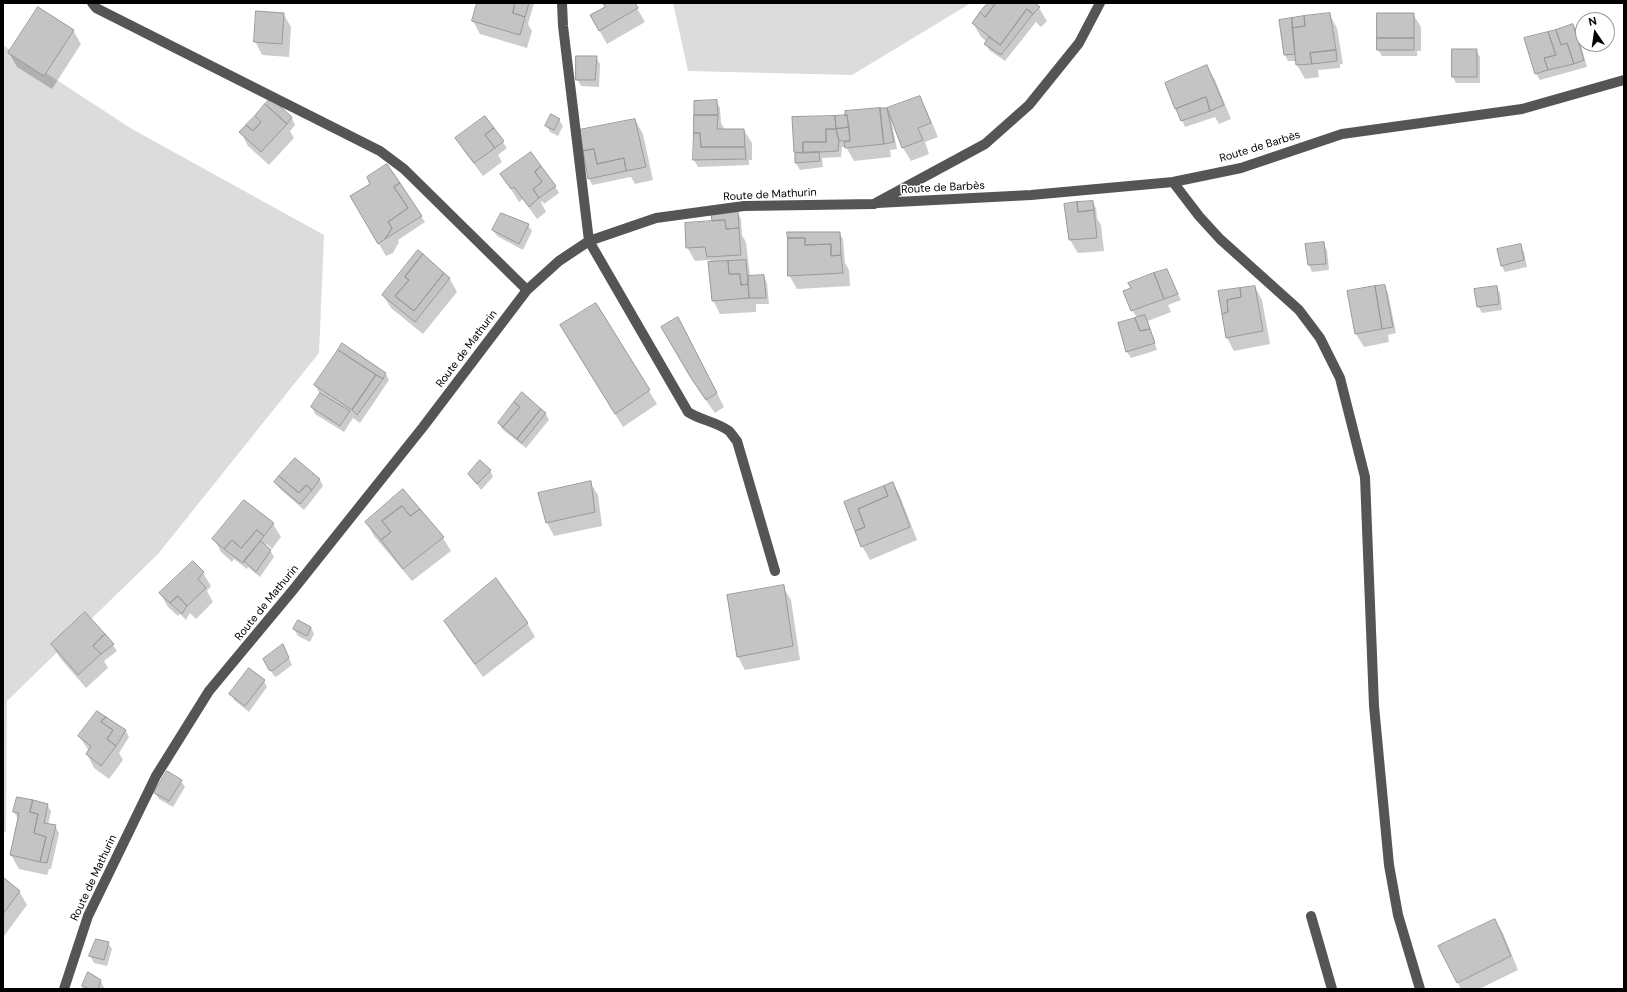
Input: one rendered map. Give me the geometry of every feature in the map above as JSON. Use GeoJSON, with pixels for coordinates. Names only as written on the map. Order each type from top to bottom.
{"type":"FeatureCollection","features":[{"type":"Feature","properties":{"kind":"street"},"geometry":{"type":"LineString","coordinates":[[92,3],[96,8],[380,150],[404,169],[527,290]]}},
{"type":"Feature","properties":{"kind":"street"},"geometry":{"type":"LineString","coordinates":[[562,3],[563,26],[589,241],[688,412],[696,418],[720,426],[729,432],[737,441],[776,571]]}},
{"type":"Feature","properties":{"kind":"street","name":"Route de Mathurin"},"geometry":{"type":"LineString","coordinates":[[64,989],[88,916],[156,776],[209,691],[293,590],[423,427],[527,290],[559,261],[589,241],[620,229],[656,218],[744,206],[874,204],[985,144],[1023,110],[1079,43],[1100,3]]}},
{"type":"Feature","properties":{"kind":"street","name":"Route de Barbès"},"geometry":{"type":"LineString","coordinates":[[874,204],[1031,196],[1173,182],[1241,168],[1342,134],[1522,108],[1624,80]]}},
{"type":"Feature","properties":{"kind":"street"},"geometry":{"type":"LineString","coordinates":[[1173,182],[1199,216],[1220,239],[1299,310],[1320,338],[1340,378],[1365,477],[1374,706],[1389,865],[1398,915],[1420,989]]}},
{"type":"Feature","properties":{"kind":"street"},"geometry":{"type":"LineString","coordinates":[[1310,916],[1332,989]]}},
{"type":"Feature","properties":{"kind":"shaded area"},"geometry":{"type":"Polygon","coordinates":[[[673,3],[971,3],[852,75],[688,71],[673,3]]]}},
{"type":"Feature","properties":{"kind":"shaded area"},"geometry":{"type":"Polygon","coordinates":[[[3,45],[132,129],[324,235],[319,353],[158,554],[7,701],[6,832],[3,833],[3,45]]]}},
{"type":"Feature","properties":{"kind":"building"},"geometry":{"type":"Polygon","coordinates":[[[477,3],[515,3],[513,13],[525,17],[520,35],[472,21],[477,3]]]}},
{"type":"Feature","properties":{"kind":"building"},"geometry":{"type":"Polygon","coordinates":[[[515,3],[529,3],[525,17],[513,13],[515,3]]]}},
{"type":"Feature","properties":{"kind":"building"},"geometry":{"type":"Polygon","coordinates":[[[603,3],[635,3],[638,8],[599,31],[590,15],[605,7],[603,3]]]}},
{"type":"Feature","properties":{"kind":"building"},"geometry":{"type":"Polygon","coordinates":[[[988,3],[996,3],[985,17],[980,12],[988,3]]]}},
{"type":"Feature","properties":{"kind":"building"},"geometry":{"type":"Polygon","coordinates":[[[996,3],[1035,3],[1040,7],[1033,14],[1027,9],[1000,45],[972,23],[980,12],[985,17],[996,3]]]}},
{"type":"Feature","properties":{"kind":"building"},"geometry":{"type":"Polygon","coordinates":[[[38,7],[74,30],[44,76],[8,53],[38,7]]]}},
{"type":"Feature","properties":{"kind":"building"},"geometry":{"type":"Polygon","coordinates":[[[1027,9],[1033,14],[1001,55],[984,44],[989,37],[1000,45],[1027,9]]]}},
{"type":"Feature","properties":{"kind":"building"},"geometry":{"type":"Polygon","coordinates":[[[256,11],[284,13],[282,44],[254,42],[256,11]]]}},
{"type":"Feature","properties":{"kind":"building"},"geometry":{"type":"Polygon","coordinates":[[[1330,13],[1336,50],[1310,53],[1312,64],[1296,65],[1292,28],[1305,26],[1304,16],[1330,13]]]}},
{"type":"Feature","properties":{"kind":"building"},"geometry":{"type":"Polygon","coordinates":[[[1377,13],[1414,13],[1414,38],[1377,38],[1377,13]]]}},
{"type":"Feature","properties":{"kind":"building"},"geometry":{"type":"Polygon","coordinates":[[[1304,16],[1305,26],[1292,28],[1292,18],[1304,16]]]}},
{"type":"Feature","properties":{"kind":"building"},"geometry":{"type":"Polygon","coordinates":[[[1292,18],[1295,54],[1284,55],[1279,20],[1292,18]]]}},
{"type":"Feature","properties":{"kind":"building"},"geometry":{"type":"Polygon","coordinates":[[[1573,24],[1575,31],[1575,52],[1582,52],[1584,60],[1574,64],[1567,43],[1561,45],[1556,30],[1573,24]]]}},
{"type":"Feature","properties":{"kind":"building"},"geometry":{"type":"Polygon","coordinates":[[[1556,30],[1561,45],[1567,43],[1574,64],[1548,70],[1544,58],[1556,55],[1548,32],[1556,30]]]}},
{"type":"Feature","properties":{"kind":"building"},"geometry":{"type":"Polygon","coordinates":[[[1548,32],[1556,55],[1544,58],[1548,70],[1535,74],[1524,38],[1548,32]]]}},
{"type":"Feature","properties":{"kind":"building"},"geometry":{"type":"Polygon","coordinates":[[[1377,38],[1414,38],[1414,50],[1377,50],[1377,38]]]}},
{"type":"Feature","properties":{"kind":"building"},"geometry":{"type":"Polygon","coordinates":[[[1452,49],[1477,49],[1477,77],[1452,77],[1452,49]]]}},
{"type":"Feature","properties":{"kind":"building"},"geometry":{"type":"Polygon","coordinates":[[[1336,50],[1337,61],[1312,64],[1310,53],[1336,50]]]}},
{"type":"Feature","properties":{"kind":"building"},"geometry":{"type":"Polygon","coordinates":[[[576,56],[597,56],[595,80],[576,80],[576,56]]]}},
{"type":"Feature","properties":{"kind":"building"},"geometry":{"type":"Polygon","coordinates":[[[1207,65],[1224,105],[1210,111],[1206,97],[1175,109],[1165,83],[1207,65]]]}},
{"type":"Feature","properties":{"kind":"building"},"geometry":{"type":"Polygon","coordinates":[[[920,96],[931,123],[918,128],[923,140],[902,148],[887,108],[920,96]]]}},
{"type":"Feature","properties":{"kind":"building"},"geometry":{"type":"Polygon","coordinates":[[[1206,97],[1210,111],[1181,121],[1176,109],[1206,97]]]}},
{"type":"Feature","properties":{"kind":"building"},"geometry":{"type":"Polygon","coordinates":[[[271,98],[292,117],[287,124],[265,104],[271,98]]]}},
{"type":"Feature","properties":{"kind":"building"},"geometry":{"type":"Polygon","coordinates":[[[717,100],[718,115],[694,115],[694,101],[717,100]]]}},
{"type":"Feature","properties":{"kind":"building"},"geometry":{"type":"Polygon","coordinates":[[[265,104],[287,124],[261,152],[239,132],[246,125],[253,131],[261,122],[255,116],[265,104]]]}},
{"type":"Feature","properties":{"kind":"building"},"geometry":{"type":"Polygon","coordinates":[[[880,108],[884,144],[845,148],[844,142],[850,141],[847,115],[845,116],[845,111],[880,108]]]}},
{"type":"Feature","properties":{"kind":"building"},"geometry":{"type":"Polygon","coordinates":[[[880,108],[887,108],[894,142],[884,144],[880,108]]]}},
{"type":"Feature","properties":{"kind":"building"},"geometry":{"type":"Polygon","coordinates":[[[551,114],[560,119],[554,130],[545,126],[551,114]]]}},
{"type":"Feature","properties":{"kind":"building"},"geometry":{"type":"Polygon","coordinates":[[[694,115],[718,115],[717,129],[744,129],[745,147],[701,147],[700,133],[694,133],[694,115]]]}},
{"type":"Feature","properties":{"kind":"building"},"geometry":{"type":"Polygon","coordinates":[[[847,115],[849,127],[836,129],[835,116],[847,115]]]}},
{"type":"Feature","properties":{"kind":"building"},"geometry":{"type":"Polygon","coordinates":[[[255,116],[261,122],[253,131],[246,125],[255,116]]]}},
{"type":"Feature","properties":{"kind":"building"},"geometry":{"type":"Polygon","coordinates":[[[485,116],[494,128],[485,135],[495,148],[474,163],[455,138],[485,116]]]}},
{"type":"Feature","properties":{"kind":"building"},"geometry":{"type":"Polygon","coordinates":[[[835,116],[836,129],[826,129],[826,142],[803,142],[803,153],[794,152],[792,117],[835,116]]]}},
{"type":"Feature","properties":{"kind":"building"},"geometry":{"type":"Polygon","coordinates":[[[635,119],[646,167],[626,171],[624,158],[597,164],[594,149],[583,151],[579,130],[635,119]]]}},
{"type":"Feature","properties":{"kind":"building"},"geometry":{"type":"Polygon","coordinates":[[[849,127],[850,141],[839,141],[836,129],[849,127]]]}},
{"type":"Feature","properties":{"kind":"building"},"geometry":{"type":"Polygon","coordinates":[[[494,128],[504,141],[495,148],[485,135],[494,128]]]}},
{"type":"Feature","properties":{"kind":"building"},"geometry":{"type":"Polygon","coordinates":[[[826,129],[836,129],[839,141],[838,151],[803,153],[803,142],[826,142],[826,129]]]}},
{"type":"Feature","properties":{"kind":"building"},"geometry":{"type":"Polygon","coordinates":[[[694,133],[700,133],[701,147],[745,147],[746,159],[693,160],[694,133]]]}},
{"type":"Feature","properties":{"kind":"building"},"geometry":{"type":"Polygon","coordinates":[[[594,149],[597,164],[624,158],[626,171],[588,179],[583,151],[594,149]]]}},
{"type":"Feature","properties":{"kind":"building"},"geometry":{"type":"Polygon","coordinates":[[[531,152],[541,166],[535,172],[542,182],[533,189],[539,198],[529,207],[514,187],[511,189],[500,174],[531,152]]]}},
{"type":"Feature","properties":{"kind":"building"},"geometry":{"type":"Polygon","coordinates":[[[819,152],[820,161],[795,163],[795,153],[819,152]]]}},
{"type":"Feature","properties":{"kind":"building"},"geometry":{"type":"Polygon","coordinates":[[[387,164],[400,183],[394,187],[408,208],[388,222],[392,228],[385,239],[378,244],[350,196],[370,184],[367,177],[387,164]]]}},
{"type":"Feature","properties":{"kind":"building"},"geometry":{"type":"Polygon","coordinates":[[[541,166],[556,186],[539,198],[533,189],[542,182],[535,172],[541,166]]]}},
{"type":"Feature","properties":{"kind":"building"},"geometry":{"type":"Polygon","coordinates":[[[400,183],[422,216],[385,239],[392,228],[388,222],[408,208],[394,187],[400,183]]]}},
{"type":"Feature","properties":{"kind":"building"},"geometry":{"type":"Polygon","coordinates":[[[1093,201],[1094,210],[1078,212],[1077,202],[1093,201]]]}},
{"type":"Feature","properties":{"kind":"building"},"geometry":{"type":"Polygon","coordinates":[[[1077,202],[1078,212],[1094,210],[1097,238],[1069,240],[1064,204],[1077,202]]]}},
{"type":"Feature","properties":{"kind":"building"},"geometry":{"type":"Polygon","coordinates":[[[738,211],[739,228],[726,229],[725,220],[712,221],[711,213],[738,211]]]}},
{"type":"Feature","properties":{"kind":"building"},"geometry":{"type":"Polygon","coordinates":[[[501,213],[529,224],[519,244],[492,230],[501,213]]]}},
{"type":"Feature","properties":{"kind":"building"},"geometry":{"type":"Polygon","coordinates":[[[725,220],[726,229],[739,228],[741,255],[707,257],[705,247],[686,248],[685,223],[725,220]]]}},
{"type":"Feature","properties":{"kind":"building"},"geometry":{"type":"Polygon","coordinates":[[[787,232],[840,232],[841,255],[831,256],[831,244],[805,245],[805,238],[788,238],[787,232]]]}},
{"type":"Feature","properties":{"kind":"building"},"geometry":{"type":"Polygon","coordinates":[[[788,238],[805,238],[805,245],[831,244],[831,256],[841,255],[843,273],[788,276],[788,238]]]}},
{"type":"Feature","properties":{"kind":"building"},"geometry":{"type":"Polygon","coordinates":[[[1324,242],[1326,264],[1308,265],[1305,244],[1324,242]]]}},
{"type":"Feature","properties":{"kind":"building"},"geometry":{"type":"Polygon","coordinates":[[[1521,244],[1524,260],[1501,266],[1497,249],[1521,244]]]}},
{"type":"Feature","properties":{"kind":"building"},"geometry":{"type":"Polygon","coordinates":[[[418,250],[423,254],[405,277],[409,280],[395,296],[397,298],[414,311],[444,273],[450,278],[415,322],[382,295],[418,250]]]}},
{"type":"Feature","properties":{"kind":"building"},"geometry":{"type":"Polygon","coordinates":[[[423,254],[444,273],[414,311],[395,296],[409,280],[405,277],[423,254]]]}},
{"type":"Feature","properties":{"kind":"building"},"geometry":{"type":"Polygon","coordinates":[[[746,260],[748,284],[741,285],[740,274],[729,274],[728,261],[746,260]]]}},
{"type":"Feature","properties":{"kind":"building"},"geometry":{"type":"Polygon","coordinates":[[[728,261],[729,274],[740,274],[741,285],[748,284],[749,298],[712,301],[708,262],[728,261]]]}},
{"type":"Feature","properties":{"kind":"building"},"geometry":{"type":"Polygon","coordinates":[[[1167,269],[1178,294],[1164,299],[1154,273],[1167,269]]]}},
{"type":"Feature","properties":{"kind":"building"},"geometry":{"type":"Polygon","coordinates":[[[1154,273],[1164,299],[1131,311],[1123,291],[1131,288],[1128,283],[1154,273]]]}},
{"type":"Feature","properties":{"kind":"building"},"geometry":{"type":"Polygon","coordinates":[[[764,275],[766,298],[749,298],[748,276],[764,275]]]}},
{"type":"Feature","properties":{"kind":"building"},"geometry":{"type":"Polygon","coordinates":[[[1385,285],[1393,327],[1382,329],[1375,286],[1385,285]]]}},
{"type":"Feature","properties":{"kind":"building"},"geometry":{"type":"Polygon","coordinates":[[[1255,286],[1263,331],[1226,338],[1222,314],[1228,312],[1227,300],[1241,297],[1240,288],[1255,286]]]}},
{"type":"Feature","properties":{"kind":"building"},"geometry":{"type":"Polygon","coordinates":[[[1375,286],[1382,329],[1355,334],[1347,291],[1375,286]]]}},
{"type":"Feature","properties":{"kind":"building"},"geometry":{"type":"Polygon","coordinates":[[[1497,286],[1499,304],[1477,307],[1474,289],[1497,286]]]}},
{"type":"Feature","properties":{"kind":"building"},"geometry":{"type":"Polygon","coordinates":[[[1240,288],[1241,297],[1227,300],[1228,312],[1222,314],[1218,291],[1240,288]]]}},
{"type":"Feature","properties":{"kind":"building"},"geometry":{"type":"Polygon","coordinates":[[[596,303],[650,390],[615,414],[560,325],[596,303]]]}},
{"type":"Feature","properties":{"kind":"building"},"geometry":{"type":"Polygon","coordinates":[[[1145,315],[1150,329],[1140,331],[1135,318],[1145,315]]]}},
{"type":"Feature","properties":{"kind":"building"},"geometry":{"type":"Polygon","coordinates":[[[678,317],[717,393],[706,400],[691,378],[661,327],[678,317]]]}},
{"type":"Feature","properties":{"kind":"building"},"geometry":{"type":"Polygon","coordinates":[[[1135,318],[1140,331],[1150,329],[1155,343],[1126,352],[1118,323],[1135,318]]]}},
{"type":"Feature","properties":{"kind":"building"},"geometry":{"type":"Polygon","coordinates":[[[342,343],[386,373],[383,379],[338,350],[342,343]]]}},
{"type":"Feature","properties":{"kind":"building"},"geometry":{"type":"Polygon","coordinates":[[[338,350],[376,375],[352,410],[314,385],[338,350]]]}},
{"type":"Feature","properties":{"kind":"building"},"geometry":{"type":"Polygon","coordinates":[[[376,375],[383,379],[357,415],[352,410],[376,375]]]}},
{"type":"Feature","properties":{"kind":"building"},"geometry":{"type":"Polygon","coordinates":[[[522,392],[541,409],[517,439],[503,427],[520,407],[514,402],[522,392]]]}},
{"type":"Feature","properties":{"kind":"building"},"geometry":{"type":"Polygon","coordinates":[[[320,393],[350,411],[340,426],[311,407],[320,393]]]}},
{"type":"Feature","properties":{"kind":"building"},"geometry":{"type":"Polygon","coordinates":[[[514,402],[520,407],[503,427],[498,423],[514,402]]]}},
{"type":"Feature","properties":{"kind":"building"},"geometry":{"type":"Polygon","coordinates":[[[541,409],[546,413],[522,443],[517,439],[541,409]]]}},
{"type":"Feature","properties":{"kind":"building"},"geometry":{"type":"Polygon","coordinates":[[[295,458],[320,479],[312,490],[306,485],[299,493],[279,476],[295,458]]]}},
{"type":"Feature","properties":{"kind":"building"},"geometry":{"type":"Polygon","coordinates":[[[480,460],[491,470],[477,484],[468,474],[480,460]]]}},
{"type":"Feature","properties":{"kind":"building"},"geometry":{"type":"Polygon","coordinates":[[[279,476],[299,493],[306,485],[312,490],[300,504],[274,482],[279,476]]]}},
{"type":"Feature","properties":{"kind":"building"},"geometry":{"type":"Polygon","coordinates":[[[591,481],[595,512],[546,523],[538,493],[591,481]]]}},
{"type":"Feature","properties":{"kind":"building"},"geometry":{"type":"Polygon","coordinates":[[[893,482],[910,527],[861,547],[855,531],[865,527],[858,509],[888,496],[884,486],[893,482]]]}},
{"type":"Feature","properties":{"kind":"building"},"geometry":{"type":"Polygon","coordinates":[[[884,486],[888,496],[858,509],[865,527],[855,531],[844,502],[884,486]]]}},
{"type":"Feature","properties":{"kind":"building"},"geometry":{"type":"Polygon","coordinates":[[[403,489],[420,509],[410,516],[402,506],[382,521],[391,532],[381,540],[365,522],[403,489]]]}},
{"type":"Feature","properties":{"kind":"building"},"geometry":{"type":"Polygon","coordinates":[[[244,500],[274,523],[264,536],[257,530],[241,548],[232,540],[224,549],[212,539],[244,500]]]}},
{"type":"Feature","properties":{"kind":"building"},"geometry":{"type":"Polygon","coordinates":[[[402,506],[410,516],[420,509],[444,537],[403,569],[381,540],[391,532],[382,521],[402,506]]]}},
{"type":"Feature","properties":{"kind":"building"},"geometry":{"type":"Polygon","coordinates":[[[257,530],[264,536],[243,563],[224,549],[232,540],[241,548],[257,530]]]}},
{"type":"Feature","properties":{"kind":"building"},"geometry":{"type":"Polygon","coordinates":[[[261,541],[271,550],[256,572],[244,561],[261,541]]]}},
{"type":"Feature","properties":{"kind":"building"},"geometry":{"type":"Polygon","coordinates":[[[193,561],[204,572],[198,579],[206,588],[187,606],[178,596],[170,603],[159,593],[193,561]]]}},
{"type":"Feature","properties":{"kind":"building"},"geometry":{"type":"Polygon","coordinates":[[[496,578],[528,623],[475,664],[444,621],[496,578]]]}},
{"type":"Feature","properties":{"kind":"building"},"geometry":{"type":"Polygon","coordinates":[[[784,585],[793,646],[737,657],[727,595],[784,585]]]}},
{"type":"Feature","properties":{"kind":"building"},"geometry":{"type":"Polygon","coordinates":[[[178,596],[187,606],[182,614],[170,603],[178,596]]]}},
{"type":"Feature","properties":{"kind":"building"},"geometry":{"type":"Polygon","coordinates":[[[85,612],[105,634],[93,646],[101,654],[78,675],[51,644],[85,612]]]}},
{"type":"Feature","properties":{"kind":"building"},"geometry":{"type":"Polygon","coordinates":[[[298,620],[311,627],[307,636],[293,629],[298,620]]]}},
{"type":"Feature","properties":{"kind":"building"},"geometry":{"type":"Polygon","coordinates":[[[105,634],[114,644],[101,654],[93,646],[105,634]]]}},
{"type":"Feature","properties":{"kind":"building"},"geometry":{"type":"Polygon","coordinates":[[[283,644],[289,658],[272,671],[269,670],[263,659],[283,644]]]}},
{"type":"Feature","properties":{"kind":"building"},"geometry":{"type":"Polygon","coordinates":[[[249,668],[265,680],[245,706],[229,694],[249,668]]]}},
{"type":"Feature","properties":{"kind":"building"},"geometry":{"type":"Polygon","coordinates":[[[97,711],[106,717],[101,722],[113,730],[107,739],[116,746],[101,766],[86,754],[91,746],[78,736],[97,711]]]}},
{"type":"Feature","properties":{"kind":"building"},"geometry":{"type":"Polygon","coordinates":[[[106,717],[126,730],[116,746],[107,739],[113,730],[101,722],[106,717]]]}},
{"type":"Feature","properties":{"kind":"building"},"geometry":{"type":"Polygon","coordinates":[[[167,771],[182,780],[169,801],[154,793],[167,771]]]}},
{"type":"Feature","properties":{"kind":"building"},"geometry":{"type":"Polygon","coordinates":[[[17,797],[33,800],[30,812],[38,814],[34,833],[46,837],[40,862],[10,855],[19,813],[13,812],[17,797]]]}},
{"type":"Feature","properties":{"kind":"building"},"geometry":{"type":"Polygon","coordinates":[[[33,800],[48,804],[44,823],[56,825],[47,863],[40,862],[46,837],[34,833],[38,814],[30,812],[33,800]]]}},
{"type":"Feature","properties":{"kind":"building"},"geometry":{"type":"Polygon","coordinates":[[[3,877],[20,891],[3,914],[3,877]]]}},
{"type":"Feature","properties":{"kind":"building"},"geometry":{"type":"Polygon","coordinates":[[[1495,919],[1511,956],[1457,983],[1438,946],[1495,919]]]}},
{"type":"Feature","properties":{"kind":"building"},"geometry":{"type":"Polygon","coordinates":[[[96,939],[109,942],[104,960],[89,956],[96,939]]]}},
{"type":"Feature","properties":{"kind":"building"},"geometry":{"type":"Polygon","coordinates":[[[88,972],[101,980],[98,989],[90,989],[82,986],[88,972]]]}}]}
